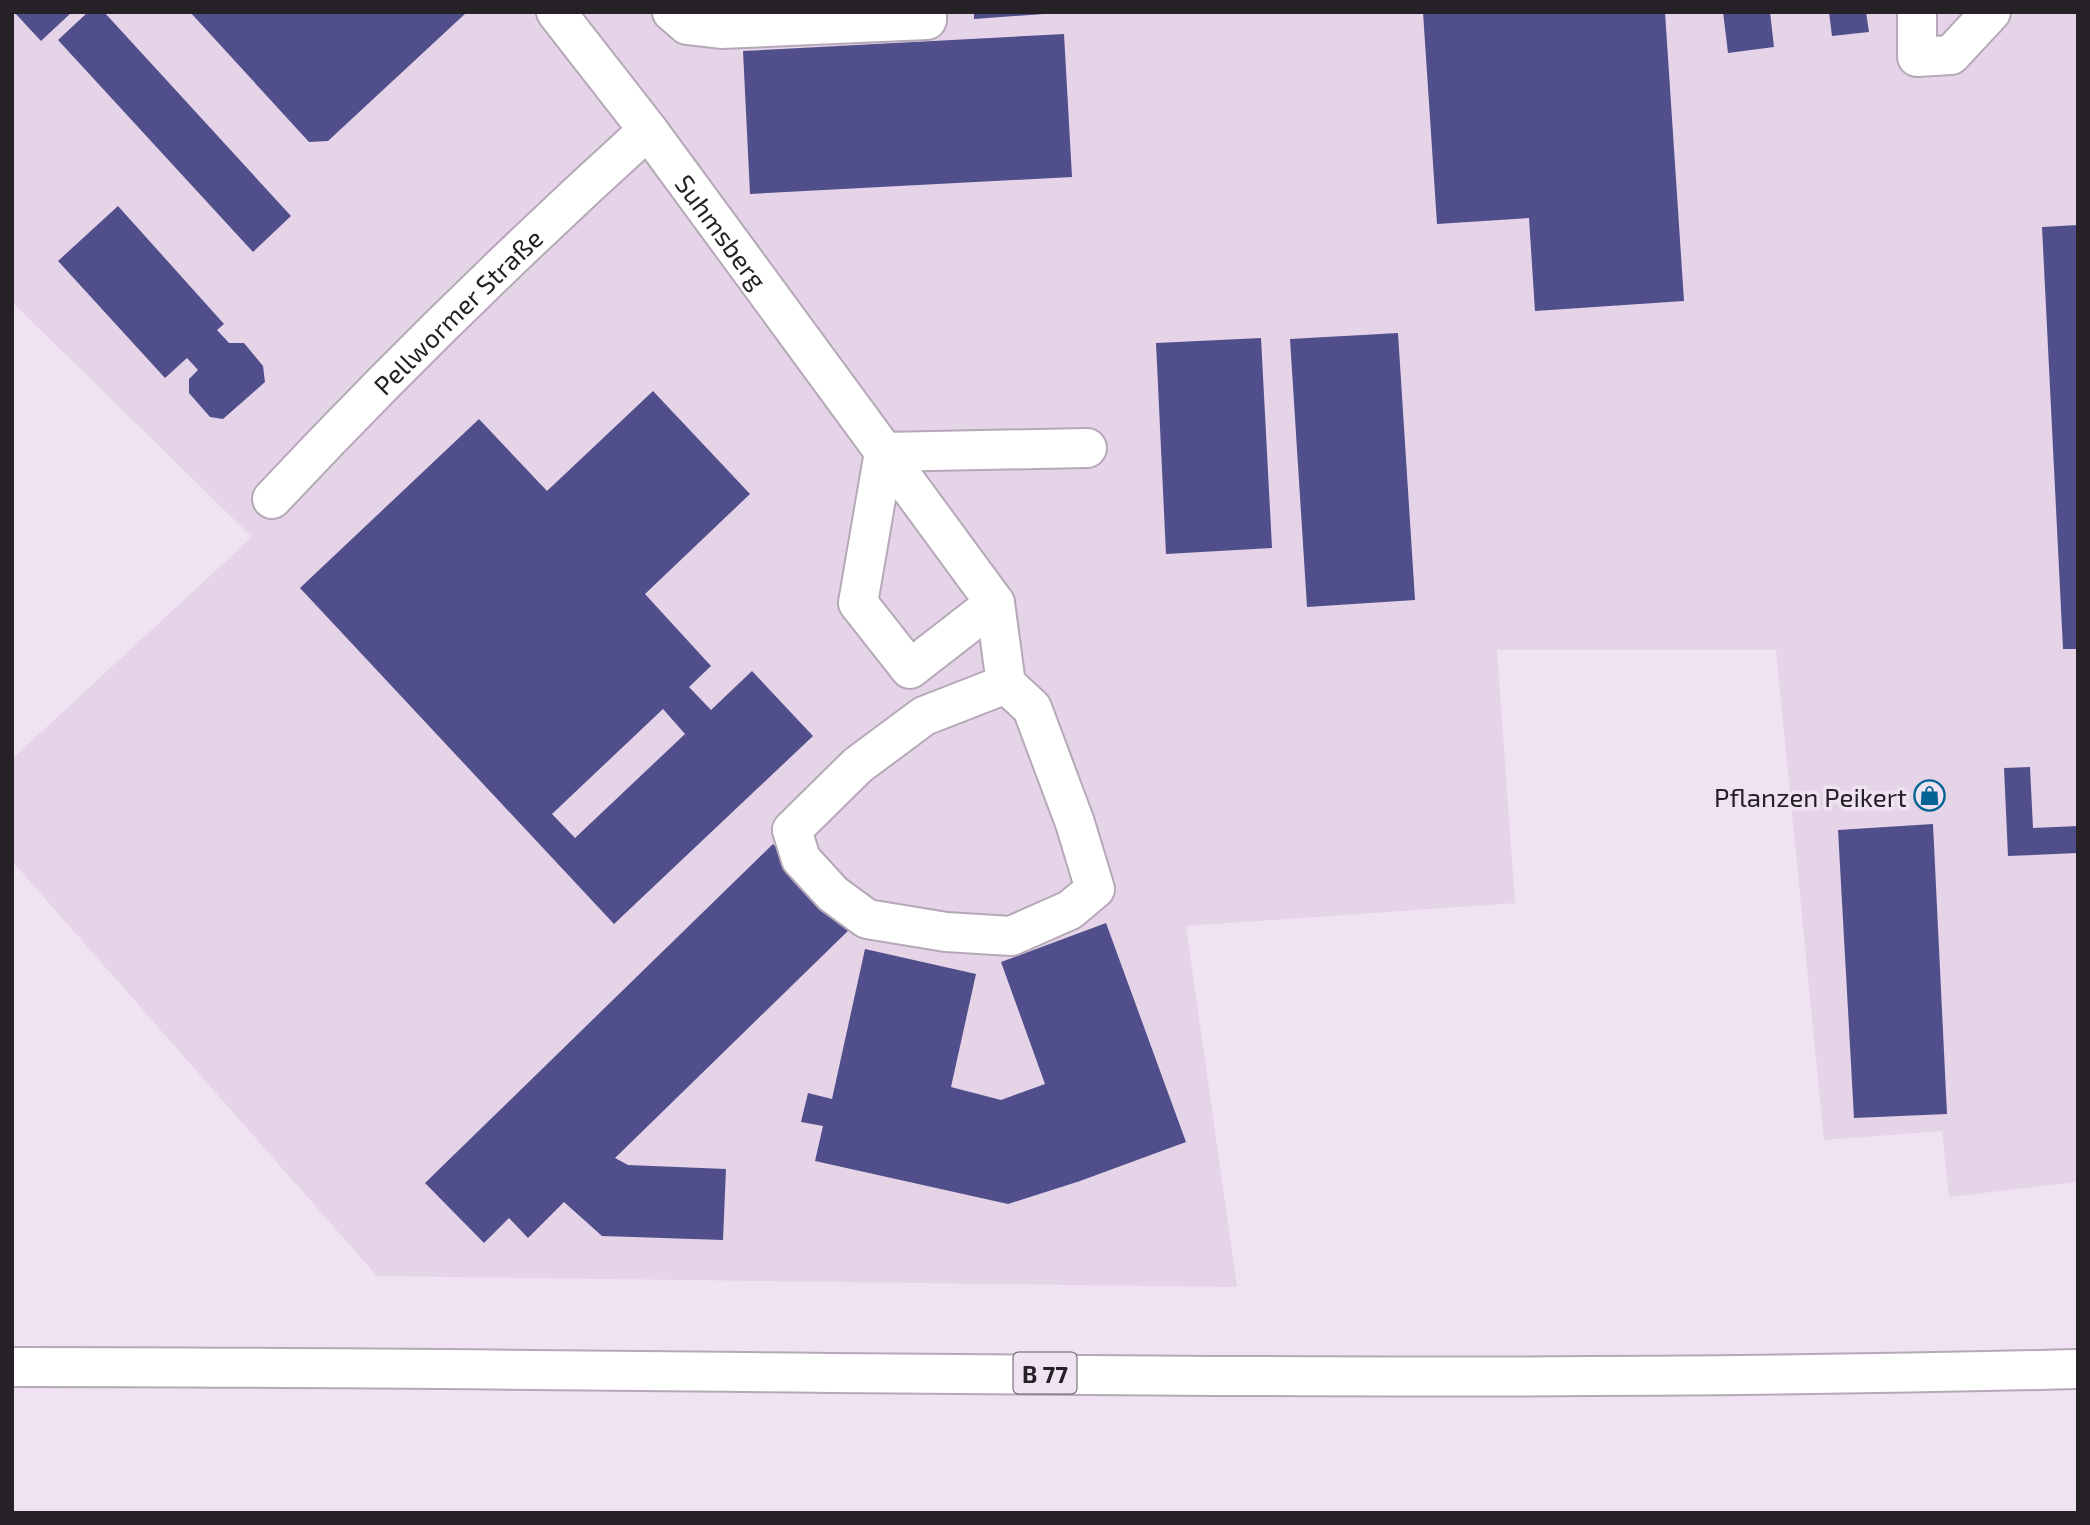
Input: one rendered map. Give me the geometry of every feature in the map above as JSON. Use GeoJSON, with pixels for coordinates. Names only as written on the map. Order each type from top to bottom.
{"type":"FeatureCollection","features":[{"type":"Feature","properties":{"kind":"main road","name":"Suhmsberg"},"geometry":{"type":"LineString","coordinates":[[556,12],[648,130],[995,603]]}},
{"type":"Feature","properties":{"kind":"main road"},"geometry":{"type":"LineString","coordinates":[[672,12],[687,25],[721,29],[927,20],[927,12]]}},
{"type":"Feature","properties":{"kind":"main road"},"geometry":{"type":"LineString","coordinates":[[1917,12],[1934,56],[1992,12]]}},
{"type":"Feature","properties":{"kind":"main road","name":"Pellwormer Straße"},"geometry":{"type":"LineString","coordinates":[[272,499],[348,417],[557,213],[648,130]]}},
{"type":"Feature","properties":{"kind":"main road"},"geometry":{"type":"LineString","coordinates":[[995,603],[910,669],[858,603],[884,452],[1087,448]]}},
{"type":"Feature","properties":{"kind":"main road"},"geometry":{"type":"LineString","coordinates":[[995,603],[1006,684],[1032,708],[1075,823],[1095,889],[1070,910],[1011,936],[946,932],[867,919],[833,894],[801,859],[792,830],[858,765],[924,716],[1006,684]]}},
{"type":"Feature","properties":{"kind":"main road","name":"B 77"},"geometry":{"type":"LineString","coordinates":[[12,1367],[1657,1377],[2078,1369]]}},
{"type":"Feature","properties":{"kind":"shaded area"},"geometry":{"type":"Polygon","coordinates":[[[12,12],[2078,12],[2078,1182],[1949,1197],[1942,1131],[1824,1140],[1776,650],[1497,650],[1515,903],[1186,926],[1237,1287],[377,1276],[12,861],[12,759],[252,537],[12,302],[12,12]]]}},
{"type":"Feature","properties":{"kind":"building"},"geometry":{"type":"Polygon","coordinates":[[[14,12],[72,12],[41,41],[14,12]]]}},
{"type":"Feature","properties":{"kind":"building"},"geometry":{"type":"Polygon","coordinates":[[[88,12],[104,12],[291,216],[253,252],[58,40],[88,12]]]}},
{"type":"Feature","properties":{"kind":"building"},"geometry":{"type":"Polygon","coordinates":[[[190,12],[467,12],[328,141],[309,142],[190,12]]]}},
{"type":"Feature","properties":{"kind":"building"},"geometry":{"type":"Polygon","coordinates":[[[974,12],[1044,12],[1044,14],[974,19],[974,12]]]}},
{"type":"Feature","properties":{"kind":"building"},"geometry":{"type":"Polygon","coordinates":[[[1423,12],[1665,12],[1684,301],[1535,311],[1529,218],[1437,224],[1423,12]]]}},
{"type":"Feature","properties":{"kind":"building"},"geometry":{"type":"Polygon","coordinates":[[[1723,12],[1770,12],[1774,47],[1728,53],[1723,12]]]}},
{"type":"Feature","properties":{"kind":"building"},"geometry":{"type":"Polygon","coordinates":[[[1829,12],[1866,12],[1869,32],[1832,36],[1829,12]]]}},
{"type":"Feature","properties":{"kind":"building"},"geometry":{"type":"Polygon","coordinates":[[[1064,34],[1072,177],[750,194],[743,51],[1064,34]]]}},
{"type":"Feature","properties":{"kind":"building"},"geometry":{"type":"Polygon","coordinates":[[[118,206],[224,324],[217,330],[229,343],[244,343],[263,366],[265,382],[223,419],[210,417],[189,393],[189,379],[198,370],[187,358],[165,378],[58,261],[118,206]]]}},
{"type":"Feature","properties":{"kind":"building"},"geometry":{"type":"Polygon","coordinates":[[[2078,225],[2078,649],[2063,649],[2042,227],[2078,225]]]}},
{"type":"Feature","properties":{"kind":"building"},"geometry":{"type":"Polygon","coordinates":[[[1398,333],[1415,600],[1307,607],[1290,339],[1398,333]]]}},
{"type":"Feature","properties":{"kind":"building"},"geometry":{"type":"Polygon","coordinates":[[[1261,338],[1272,548],[1166,554],[1156,343],[1261,338]]]}},
{"type":"Feature","properties":{"kind":"building"},"geometry":{"type":"Polygon","coordinates":[[[653,391],[750,494],[645,594],[711,666],[689,687],[711,710],[752,671],[813,736],[614,924],[300,588],[479,419],[547,491],[653,391]],[[663,709],[552,814],[575,838],[685,734],[663,709]]]}},
{"type":"Feature","properties":{"kind":"building"},"geometry":{"type":"Polygon","coordinates":[[[2030,767],[2033,828],[2078,826],[2078,853],[2008,856],[2004,768],[2030,767]]]}},
{"type":"Feature","properties":{"kind":"building"},"geometry":{"type":"Polygon","coordinates":[[[1933,824],[1947,1114],[1854,1118],[1838,830],[1933,824]]]}},
{"type":"Feature","properties":{"kind":"building"},"geometry":{"type":"Polygon","coordinates":[[[773,844],[853,926],[615,1158],[628,1165],[726,1169],[723,1240],[602,1236],[564,1202],[528,1238],[509,1218],[484,1243],[425,1183],[773,844]]]}},
{"type":"Feature","properties":{"kind":"building"},"geometry":{"type":"Polygon","coordinates":[[[1106,923],[1186,1142],[1008,1204],[815,1161],[823,1126],[801,1122],[808,1093],[832,1099],[865,949],[976,974],[951,1087],[1001,1100],[1045,1084],[1001,962],[1106,923]]]}},
{"type":"Feature","properties":{"kind":"place","name":"Pflanzen Peikert"},"geometry":{"type":"Point","coordinates":[1930,796]}}]}
